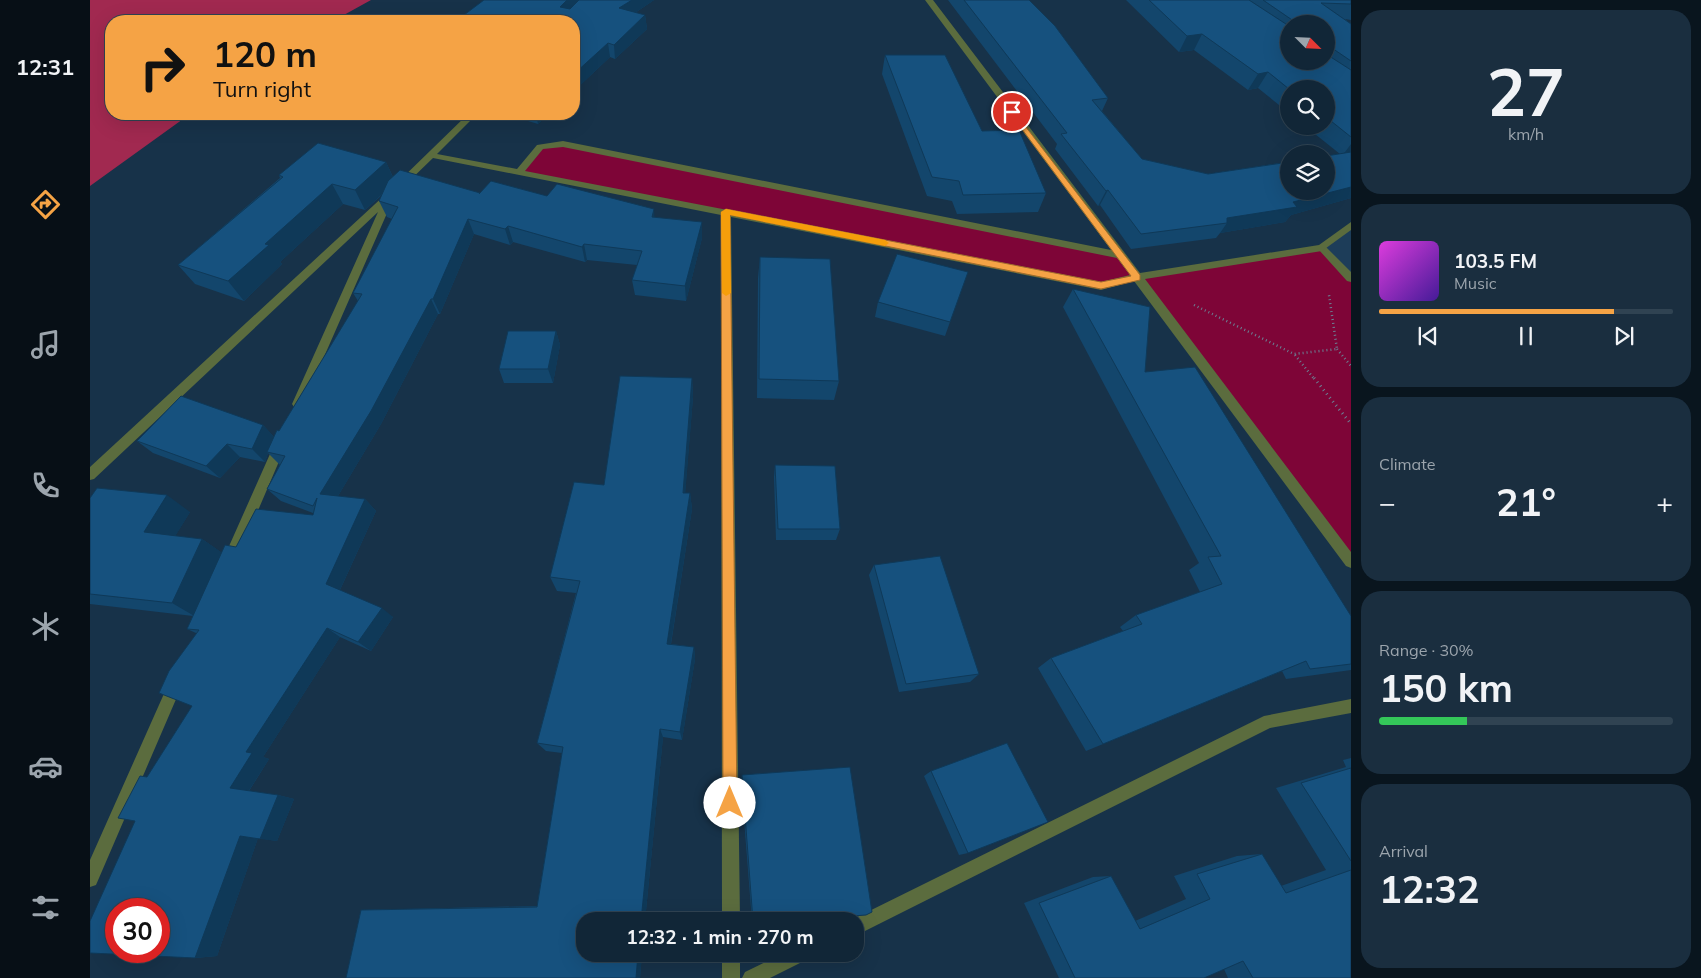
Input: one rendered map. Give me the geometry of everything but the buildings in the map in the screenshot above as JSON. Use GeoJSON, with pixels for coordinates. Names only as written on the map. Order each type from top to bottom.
{"type":"FeatureCollection","features":[{"type":"Feature","properties":{"kind":"street"},"geometry":{"type":"LineString","coordinates":[[929,0],[1351,562]]}},
{"type":"Feature","properties":{"kind":"street"},"geometry":{"type":"LineString","coordinates":[[90,475],[468,120]]}},
{"type":"Feature","properties":{"kind":"street"},"geometry":{"type":"LineString","coordinates":[[519,172],[540,147],[563,144],[1120,255]]}},
{"type":"Feature","properties":{"kind":"street"},"geometry":{"type":"LineString","coordinates":[[431,155],[1101,286],[1137,277],[1322,248],[1351,225]]}},
{"type":"Feature","properties":{"kind":"street"},"geometry":{"type":"LineString","coordinates":[[294,414],[390,195]]}},
{"type":"Feature","properties":{"kind":"street"},"geometry":{"type":"LineString","coordinates":[[726,212],[731,912]]}},
{"type":"Feature","properties":{"kind":"street"},"geometry":{"type":"LineString","coordinates":[[1322,248],[1351,278]]}},
{"type":"Feature","properties":{"kind":"street"},"geometry":{"type":"LineString","coordinates":[[222,578],[286,432]]}},
{"type":"Feature","properties":{"kind":"street"},"geometry":{"type":"LineString","coordinates":[[90,879],[182,669]]}},
{"type":"Feature","properties":{"kind":"street"},"geometry":{"type":"LineString","coordinates":[[864,922],[1270,721],[1351,706]]}},
{"type":"Feature","properties":{"kind":"street"},"geometry":{"type":"LineString","coordinates":[[731,962],[732,978]]}},
{"type":"Feature","properties":{"kind":"street"},"geometry":{"type":"LineString","coordinates":[[751,978],[784,962]]}},
{"type":"Feature","properties":{"kind":"path"},"geometry":{"type":"LineString","coordinates":[[1322,248],[1337,349],[1351,366]]}},
{"type":"Feature","properties":{"kind":"path"},"geometry":{"type":"LineString","coordinates":[[1189,303],[1294,354],[1351,424]]}},
{"type":"Feature","properties":{"kind":"path"},"geometry":{"type":"LineString","coordinates":[[1294,354],[1337,349]]}},
{"type":"Feature","properties":{"kind":"shaded area"},"geometry":{"type":"Polygon","coordinates":[[[90,0],[371,0],[344,15],[105,15],[105,120],[182,120],[90,186],[90,0]]]}},
{"type":"Feature","properties":{"kind":"shaded area"},"geometry":{"type":"Polygon","coordinates":[[[563,144],[1120,255],[1137,277],[1101,286],[519,172],[540,147],[563,144]]]}},
{"type":"Feature","properties":{"kind":"shaded area"},"geometry":{"type":"Polygon","coordinates":[[[1351,225],[1351,278],[1322,248],[1351,225]]]}},
{"type":"Feature","properties":{"kind":"shaded area"},"geometry":{"type":"Polygon","coordinates":[[[1322,248],[1351,278],[1351,562],[1137,277],[1322,248]]]}},
{"type":"Feature","properties":{"kind":"slow traffic"},"geometry":{"type":"LineString","coordinates":[[726,293],[726,212],[885,243]]}},
{"type":"Feature","properties":{"kind":"route"},"geometry":{"type":"LineString","coordinates":[[730,803],[726,212],[1101,286],[1137,277],[1012,112]]}}]}
